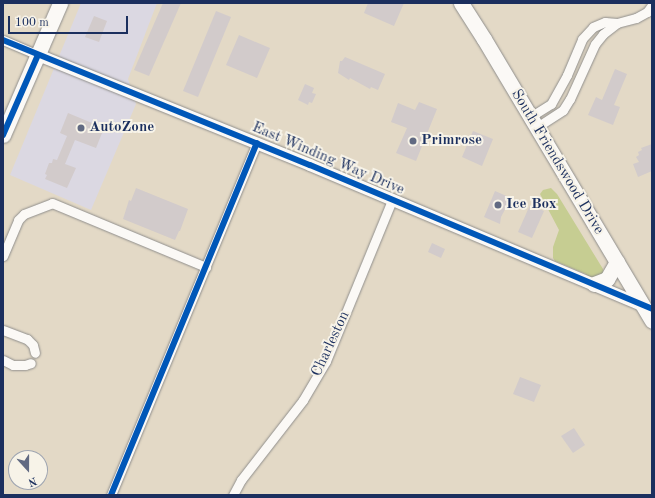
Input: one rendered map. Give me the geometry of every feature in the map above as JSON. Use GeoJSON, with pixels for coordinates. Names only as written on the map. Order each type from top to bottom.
{"type":"FeatureCollection","features":[{"type":"Feature","properties":{"kind":"main road"},"geometry":{"type":"LineString","coordinates":[[3,135],[6,120],[38,54],[60,3]]}},
{"type":"Feature","properties":{"kind":"main road","name":"South Friendswood Drive"},"geometry":{"type":"LineString","coordinates":[[461,3],[617,262],[647,307],[652,321]]}},
{"type":"Feature","properties":{"kind":"main road"},"geometry":{"type":"LineString","coordinates":[[594,284],[607,279],[617,262]]}},
{"type":"Feature","properties":{"kind":"street"},"geometry":{"type":"LineString","coordinates":[[534,122],[551,104],[567,75],[582,39],[593,27],[605,22],[617,23],[636,18],[647,12],[652,5]]}},
{"type":"Feature","properties":{"kind":"street"},"geometry":{"type":"LineString","coordinates":[[534,122],[563,110],[595,44],[603,34],[617,23]]}},
{"type":"Feature","properties":{"kind":"street","name":"East Winding Way Drive"},"geometry":{"type":"LineString","coordinates":[[3,40],[257,144],[647,307]]}},
{"type":"Feature","properties":{"kind":"street"},"geometry":{"type":"LineString","coordinates":[[567,75],[578,80]]}},
{"type":"Feature","properties":{"kind":"street"},"geometry":{"type":"LineString","coordinates":[[111,495],[257,144]]}},
{"type":"Feature","properties":{"kind":"street","name":"Charleston"},"geometry":{"type":"LineString","coordinates":[[233,495],[241,480],[303,400],[326,361],[392,200]]}},
{"type":"Feature","properties":{"kind":"street"},"geometry":{"type":"LineString","coordinates":[[3,256],[18,220],[24,214],[52,203],[206,267]]}},
{"type":"Feature","properties":{"kind":"street"},"geometry":{"type":"LineString","coordinates":[[3,330],[27,339],[33,345],[35,353]]}},
{"type":"Feature","properties":{"kind":"street"},"geometry":{"type":"LineString","coordinates":[[3,360],[13,365],[26,365],[31,363]]}},
{"type":"Feature","properties":{"kind":"shaded area"},"geometry":{"type":"Polygon","coordinates":[[[81,3],[157,3],[128,79],[136,104],[91,210],[10,175],[81,3]]]}},
{"type":"Feature","properties":{"kind":"green space"},"geometry":{"type":"Polygon","coordinates":[[[551,188],[557,194],[603,269],[603,273],[599,279],[586,276],[586,274],[555,261],[553,258],[553,247],[559,230],[540,194],[543,190],[551,188]]]}},
{"type":"Feature","properties":{"kind":"building"},"geometry":{"type":"Polygon","coordinates":[[[163,3],[181,3],[149,76],[134,70],[163,3]]]}},
{"type":"Feature","properties":{"kind":"building"},"geometry":{"type":"Polygon","coordinates":[[[368,3],[404,3],[394,26],[364,13],[368,3]]]}},
{"type":"Feature","properties":{"kind":"building"},"geometry":{"type":"Polygon","coordinates":[[[216,11],[231,17],[198,97],[183,91],[216,11]]]}},
{"type":"Feature","properties":{"kind":"building"},"geometry":{"type":"Polygon","coordinates":[[[94,16],[107,21],[99,42],[85,37],[94,16]]]}},
{"type":"Feature","properties":{"kind":"building"},"geometry":{"type":"Polygon","coordinates":[[[239,35],[270,48],[257,78],[226,65],[239,35]]]}},
{"type":"Feature","properties":{"kind":"building"},"geometry":{"type":"Polygon","coordinates":[[[345,57],[385,74],[378,90],[371,87],[370,89],[350,78],[349,80],[338,73],[340,61],[342,61],[345,57]]]}},
{"type":"Feature","properties":{"kind":"building"},"geometry":{"type":"Polygon","coordinates":[[[615,69],[627,74],[614,105],[620,107],[613,125],[588,115],[596,97],[602,100],[615,69]]]}},
{"type":"Feature","properties":{"kind":"building"},"geometry":{"type":"Polygon","coordinates":[[[305,84],[314,88],[312,93],[316,94],[312,103],[309,102],[308,105],[298,100],[305,84]]]}},
{"type":"Feature","properties":{"kind":"building","name":"Primrose"},"geometry":{"type":"Polygon","coordinates":[[[419,102],[437,109],[416,161],[396,153],[407,128],[391,122],[398,103],[415,110],[419,102]]]}},
{"type":"Feature","properties":{"kind":"building"},"geometry":{"type":"Polygon","coordinates":[[[68,113],[104,128],[96,148],[75,140],[65,164],[76,168],[67,188],[45,179],[47,175],[45,174],[49,163],[52,163],[53,159],[57,160],[67,136],[60,133],[68,113]]]}},
{"type":"Feature","properties":{"kind":"building"},"geometry":{"type":"Polygon","coordinates":[[[473,131],[493,139],[482,166],[462,157],[473,131]]]}},
{"type":"Feature","properties":{"kind":"building"},"geometry":{"type":"Polygon","coordinates":[[[652,144],[652,171],[638,177],[633,164],[639,162],[636,157],[639,155],[638,152],[642,150],[641,148],[652,144]]]}},
{"type":"Feature","properties":{"kind":"building"},"geometry":{"type":"Polygon","coordinates":[[[136,188],[188,209],[175,240],[123,219],[129,200],[131,201],[136,188]]]}},
{"type":"Feature","properties":{"kind":"building"},"geometry":{"type":"Polygon","coordinates":[[[495,191],[511,198],[501,217],[500,224],[484,217],[495,191]]]}},
{"type":"Feature","properties":{"kind":"building"},"geometry":{"type":"Polygon","coordinates":[[[530,205],[544,211],[532,238],[518,232],[530,205]]]}},
{"type":"Feature","properties":{"kind":"building"},"geometry":{"type":"Polygon","coordinates":[[[432,243],[445,249],[441,258],[428,252],[432,243]]]}},
{"type":"Feature","properties":{"kind":"building"},"geometry":{"type":"Polygon","coordinates":[[[520,377],[541,385],[534,402],[513,394],[520,377]]]}},
{"type":"Feature","properties":{"kind":"building"},"geometry":{"type":"Polygon","coordinates":[[[574,428],[585,445],[573,453],[561,436],[574,428]]]}},
{"type":"Feature","properties":{"kind":"cycle path"},"geometry":{"type":"LineString","coordinates":[[3,40],[310,165],[652,309]]}},
{"type":"Feature","properties":{"kind":"cycle path"},"geometry":{"type":"LineString","coordinates":[[3,135],[38,55]]}},
{"type":"Feature","properties":{"kind":"cycle path"},"geometry":{"type":"LineString","coordinates":[[111,495],[257,143]]}},
{"type":"Feature","properties":{"kind":"place","name":"AutoZone"},"geometry":{"type":"Point","coordinates":[81,128]}},
{"type":"Feature","properties":{"kind":"place","name":"Primrose"},"geometry":{"type":"Point","coordinates":[413,141]}},
{"type":"Feature","properties":{"kind":"place","name":"Ice Box"},"geometry":{"type":"Point","coordinates":[498,205]}}]}
